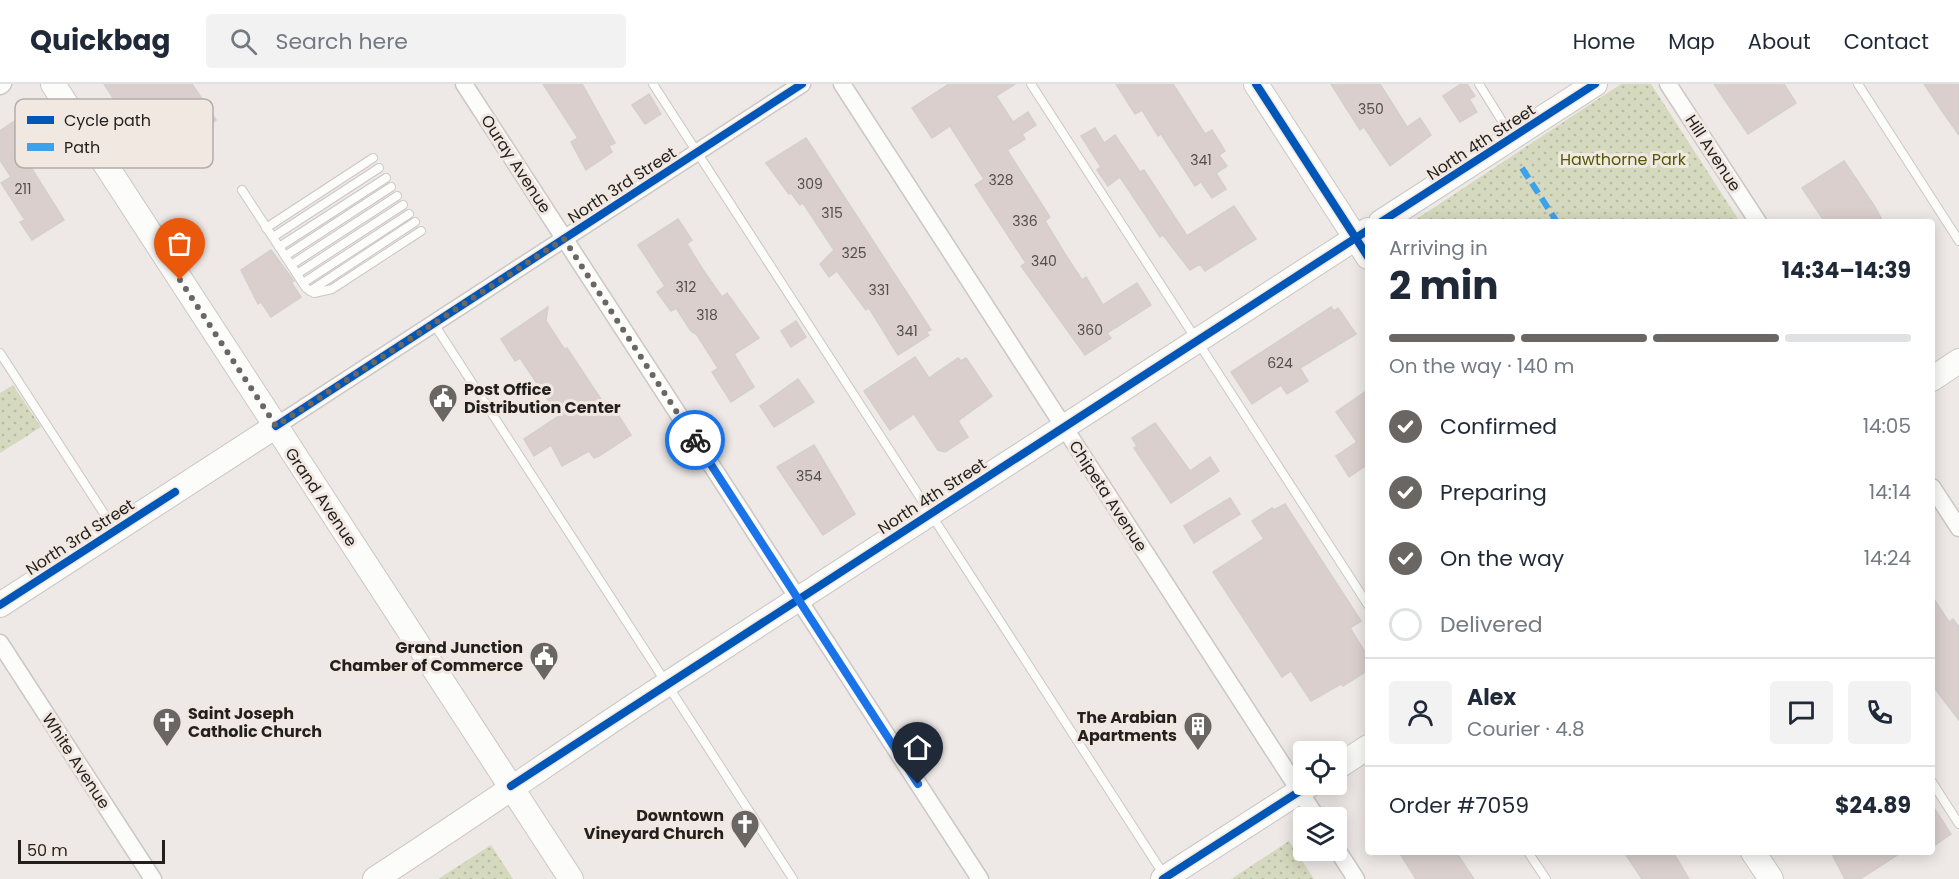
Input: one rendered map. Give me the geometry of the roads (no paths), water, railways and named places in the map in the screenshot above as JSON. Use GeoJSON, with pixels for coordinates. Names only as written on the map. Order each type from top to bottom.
{"type":"FeatureCollection","features":[{"type":"Feature","properties":{"kind":"street","name":"Grand Avenue"},"geometry":{"type":"LineString","coordinates":[[52,84],[62,99]]}},
{"type":"Feature","properties":{"kind":"street","name":"Ouray Avenue"},"geometry":{"type":"LineString","coordinates":[[464,84],[980,879]]}},
{"type":"Feature","properties":{"kind":"street","name":"North 3rd Street"},"geometry":{"type":"LineString","coordinates":[[0,606],[802,84]]}},
{"type":"Feature","properties":{"kind":"street","name":"Chipeta Avenue"},"geometry":{"type":"LineString","coordinates":[[842,84],[1064,427],[1293,769]]}},
{"type":"Feature","properties":{"kind":"street"},"geometry":{"type":"LineString","coordinates":[[1256,84],[1364,242]]}},
{"type":"Feature","properties":{"kind":"street","name":"North 4th Street"},"geometry":{"type":"LineString","coordinates":[[1386,219],[1595,84]]}},
{"type":"Feature","properties":{"kind":"street","name":"Hill Avenue"},"geometry":{"type":"LineString","coordinates":[[1668,84],[1756,219]]}},
{"type":"Feature","properties":{"kind":"street","name":"Grand Avenue"},"geometry":{"type":"LineString","coordinates":[[107,168],[571,879]]}},
{"type":"Feature","properties":{"kind":"street","name":"North 4th Street"},"geometry":{"type":"LineString","coordinates":[[375,879],[481,811],[511,786],[1197,341],[1364,242]]}},
{"type":"Feature","properties":{"kind":"street"},"geometry":{"type":"LineString","coordinates":[[1935,377],[1959,361]]}},
{"type":"Feature","properties":{"kind":"street"},"geometry":{"type":"LineString","coordinates":[[1935,492],[1959,528]]}},
{"type":"Feature","properties":{"kind":"street","name":"White Avenue"},"geometry":{"type":"LineString","coordinates":[[0,643],[153,879]]}},
{"type":"Feature","properties":{"kind":"street"},"geometry":{"type":"LineString","coordinates":[[1347,761],[1365,749]]}},
{"type":"Feature","properties":{"kind":"street"},"geometry":{"type":"LineString","coordinates":[[1165,879],[1295,795]]}},
{"type":"Feature","properties":{"kind":"street"},"geometry":{"type":"LineString","coordinates":[[1755,855],[1771,879]]}},
{"type":"Feature","properties":{"kind":"street"},"geometry":{"type":"LineString","coordinates":[[1344,861],[1356,879]]}},
{"type":"Feature","properties":{"kind":"lane"},"geometry":{"type":"LineString","coordinates":[[653,84],[1165,879]]}},
{"type":"Feature","properties":{"kind":"lane"},"geometry":{"type":"LineString","coordinates":[[1031,84],[1365,600]]}},
{"type":"Feature","properties":{"kind":"lane"},"geometry":{"type":"LineString","coordinates":[[1479,84],[1513,137]]}},
{"type":"Feature","properties":{"kind":"lane"},"geometry":{"type":"LineString","coordinates":[[1858,84],[1959,241]]}},
{"type":"Feature","properties":{"kind":"lane"},"geometry":{"type":"LineString","coordinates":[[266,228],[373,158]]}},
{"type":"Feature","properties":{"kind":"lane"},"geometry":{"type":"LineString","coordinates":[[273,237],[379,168]]}},
{"type":"Feature","properties":{"kind":"lane"},"geometry":{"type":"LineString","coordinates":[[279,247],[386,178]]}},
{"type":"Feature","properties":{"kind":"lane"},"geometry":{"type":"LineString","coordinates":[[285,256],[391,187]]}},
{"type":"Feature","properties":{"kind":"lane"},"geometry":{"type":"LineString","coordinates":[[242,190],[310,291],[323,293],[332,289],[421,231]]}},
{"type":"Feature","properties":{"kind":"lane"},"geometry":{"type":"LineString","coordinates":[[291,265],[397,196]]}},
{"type":"Feature","properties":{"kind":"lane"},"geometry":{"type":"LineString","coordinates":[[297,274],[403,205]]}},
{"type":"Feature","properties":{"kind":"lane"},"geometry":{"type":"LineString","coordinates":[[303,283],[409,214]]}},
{"type":"Feature","properties":{"kind":"lane"},"geometry":{"type":"LineString","coordinates":[[310,291],[415,222]]}},
{"type":"Feature","properties":{"kind":"lane"},"geometry":{"type":"LineString","coordinates":[[434,324],[793,879]]}},
{"type":"Feature","properties":{"kind":"lane"},"geometry":{"type":"LineString","coordinates":[[0,354],[115,531]]}},
{"type":"Feature","properties":{"kind":"lane"},"geometry":{"type":"LineString","coordinates":[[1935,787],[1959,824]]}},
{"type":"Feature","properties":{"kind":"lane"},"geometry":{"type":"LineString","coordinates":[[1530,855],[1546,879]]}},
{"type":"Feature","properties":{"kind":"place","name":"Post Office Distribution Center"},"geometry":{"type":"Point","coordinates":[443,424]}},
{"type":"Feature","properties":{"kind":"place","name":"Grand Junction Chamber of Commerce"},"geometry":{"type":"Point","coordinates":[544,682]}},
{"type":"Feature","properties":{"kind":"place","name":"Saint Joseph Catholic Church"},"geometry":{"type":"Point","coordinates":[167,748]}},
{"type":"Feature","properties":{"kind":"place","name":"The Arabian Apartments"},"geometry":{"type":"Point","coordinates":[1198,752]}},
{"type":"Feature","properties":{"kind":"place","name":"Downtown Vineyard Church"},"geometry":{"type":"Point","coordinates":[745,850]}},
{"type":"Feature","properties":{"kind":"park label","name":"Hawthorne Park"},"geometry":{"type":"Point","coordinates":[1623,159]}}]}
